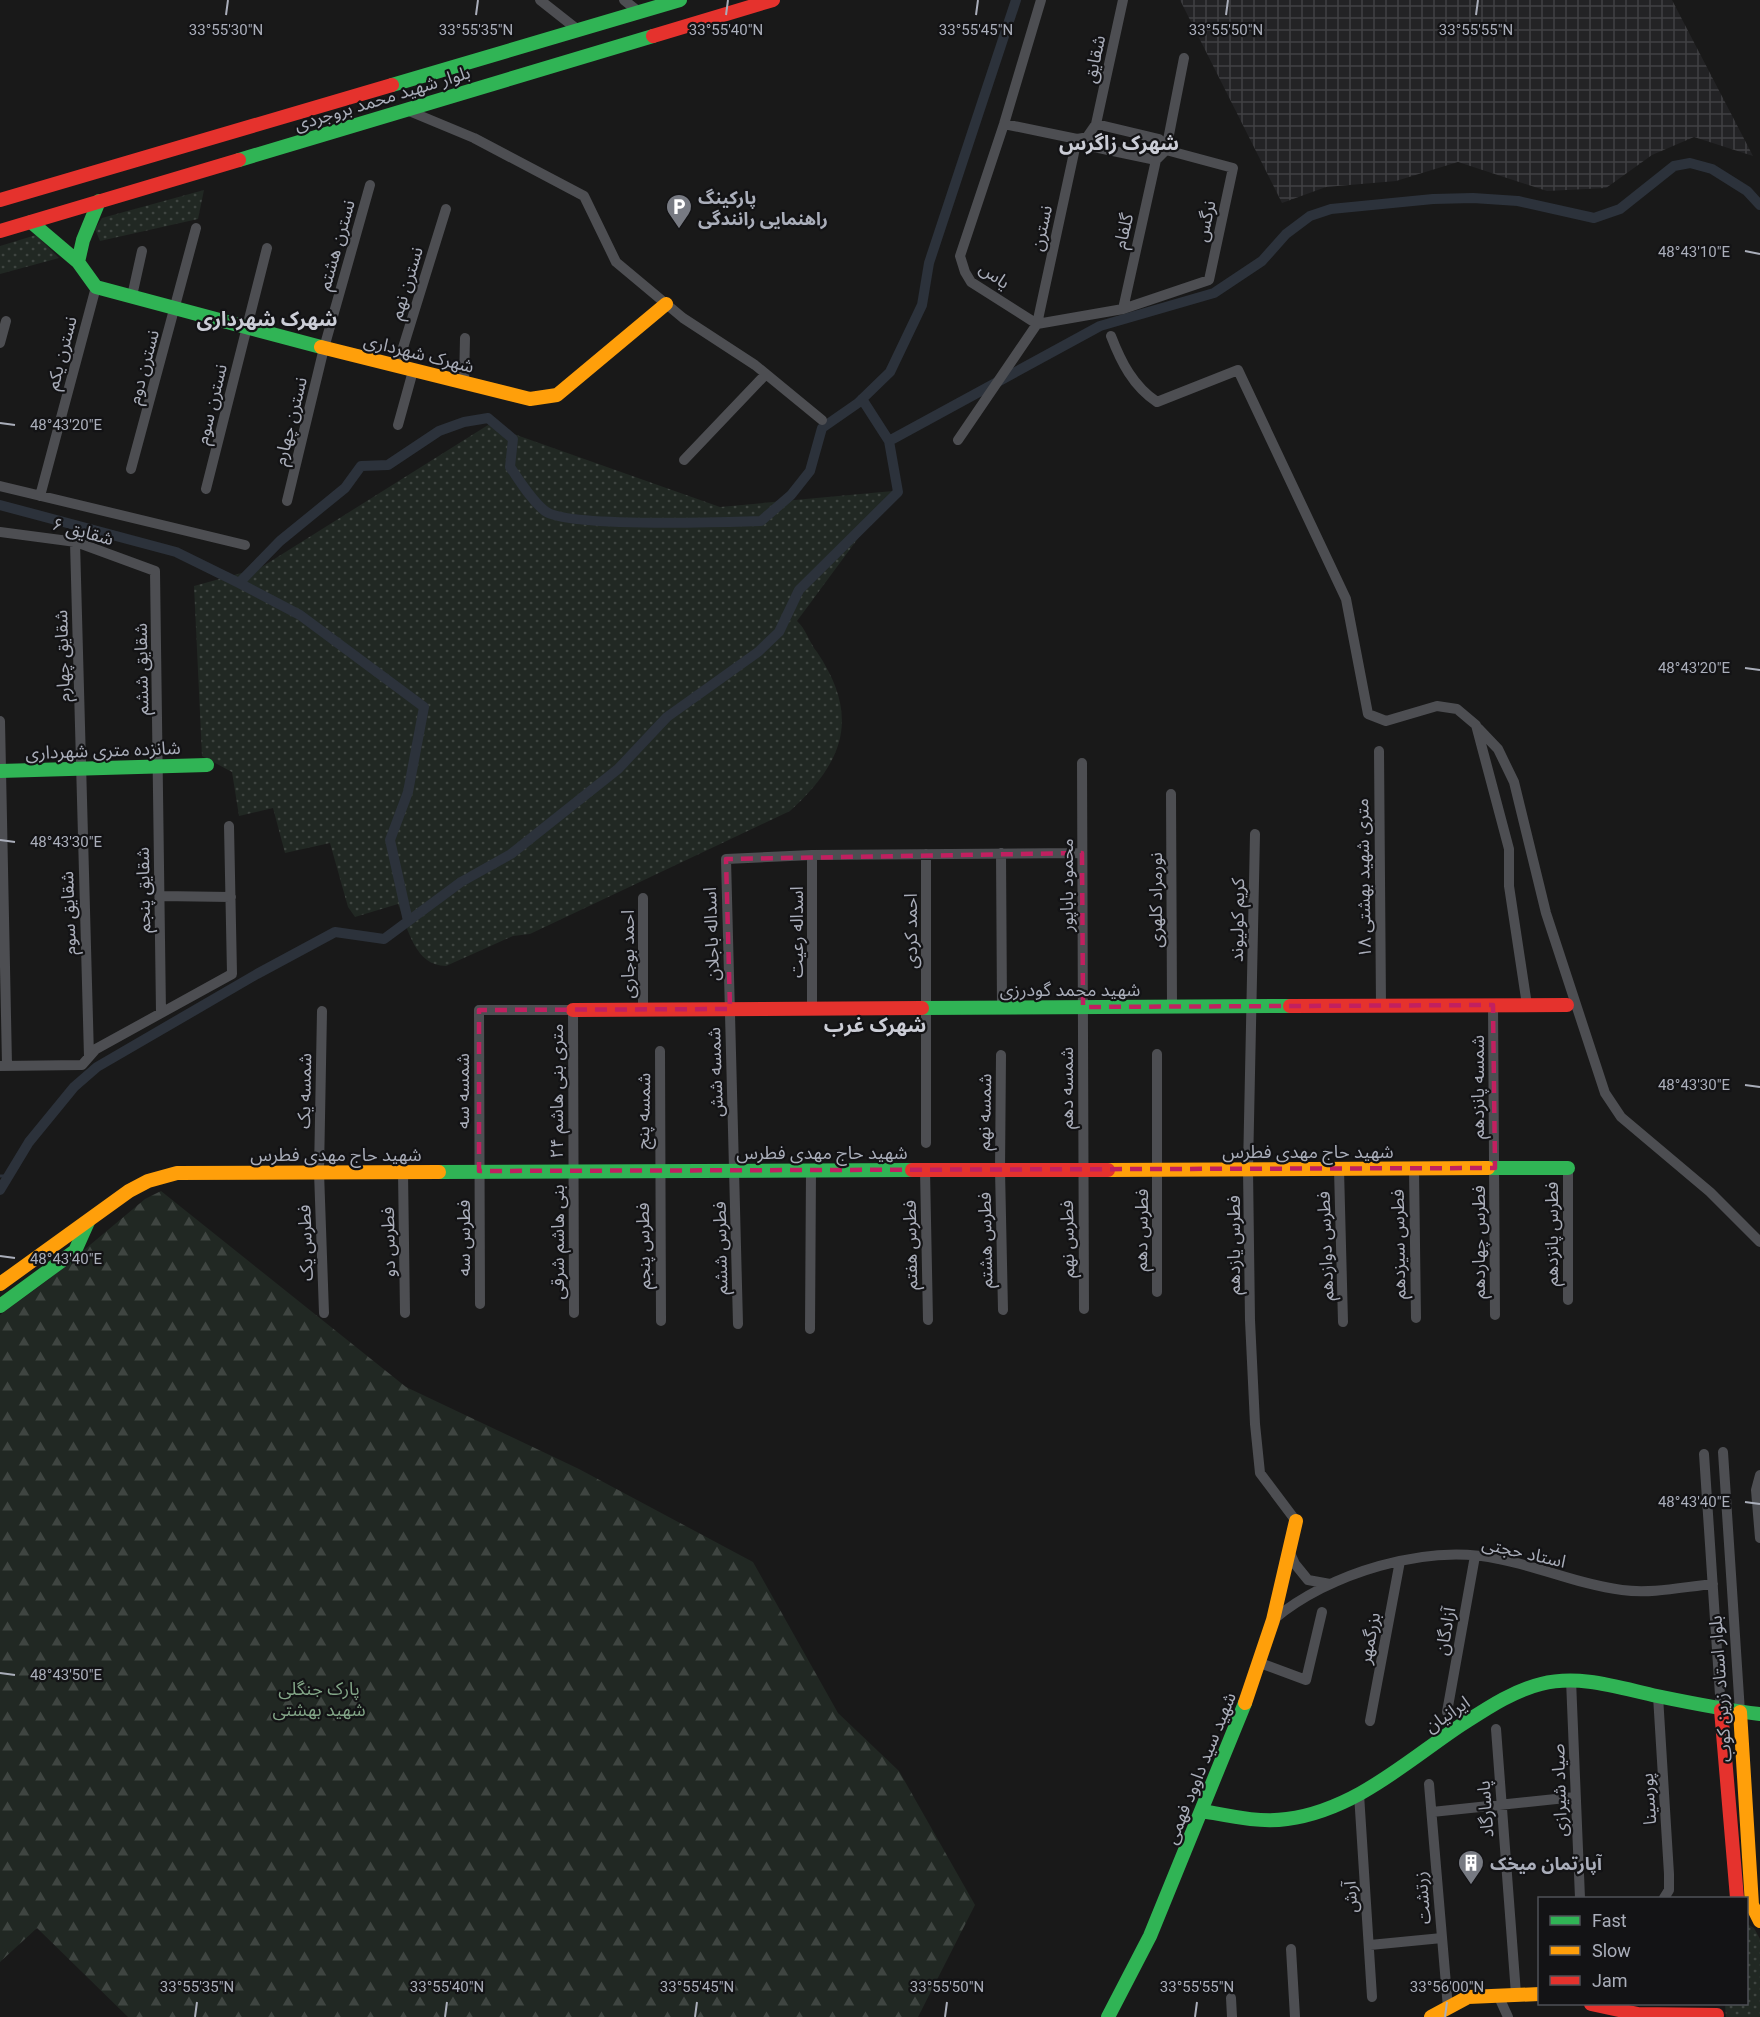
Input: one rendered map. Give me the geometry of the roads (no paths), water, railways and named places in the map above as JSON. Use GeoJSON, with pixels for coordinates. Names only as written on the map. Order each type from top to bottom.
{"type":"FeatureCollection","features":[{"type":"Feature","properties":{"kind":"main road","name":"بلوار شهید محمد بروجردی"},"geometry":{"type":"LineString","coordinates":[[0,200],[680,0]]}},
{"type":"Feature","properties":{"kind":"main road","name":"بلوار شهید محمد بروجردی"},"geometry":{"type":"LineString","coordinates":[[0,231],[773,0]]}},
{"type":"Feature","properties":{"kind":"main road"},"geometry":{"type":"LineString","coordinates":[[78,262],[82,240],[99,201]]}},
{"type":"Feature","properties":{"kind":"main road"},"geometry":{"type":"LineString","coordinates":[[31,222],[78,262],[96,287]]}},
{"type":"Feature","properties":{"kind":"main road","name":"شهرک شهرداری"},"geometry":{"type":"LineString","coordinates":[[96,287],[413,371],[530,399],[557,395],[666,304]]}},
{"type":"Feature","properties":{"kind":"main road","name":"شانزده متری شهرداری"},"geometry":{"type":"LineString","coordinates":[[1,771],[207,765]]}},
{"type":"Feature","properties":{"kind":"main road","name":"شهید محمد گودرزی"},"geometry":{"type":"LineString","coordinates":[[573,1010],[1567,1005]]}},
{"type":"Feature","properties":{"kind":"main road","name":"شهید حاج مهدی فطرس"},"geometry":{"type":"LineString","coordinates":[[0,1284],[129,1191],[162,1176],[194,1172],[1568,1168]]}},
{"type":"Feature","properties":{"kind":"main road"},"geometry":{"type":"LineString","coordinates":[[0,1306],[75,1251],[90,1220]]}},
{"type":"Feature","properties":{"kind":"main road","name":"شهید سید داوود فهمی"},"geometry":{"type":"LineString","coordinates":[[1108,2017],[1150,1936],[1260,1663],[1274,1620],[1296,1521]]}},
{"type":"Feature","properties":{"kind":"main road","name":"ایرانیان"},"geometry":{"type":"LineString","coordinates":[[1202,1811],[1246,1819],[1287,1819],[1342,1804],[1497,1702],[1526,1688],[1556,1680],[1586,1680],[1721,1710],[1760,1714]]}},
{"type":"Feature","properties":{"kind":"main road","name":"بلوار استاد زرین کوب"},"geometry":{"type":"LineString","coordinates":[[1721,1710],[1737,1897]]}},
{"type":"Feature","properties":{"kind":"main road","name":"بلوار استاد زرین کوب"},"geometry":{"type":"LineString","coordinates":[[1740,1712],[1752,1905],[1760,1921]]}},
{"type":"Feature","properties":{"kind":"main road"},"geometry":{"type":"LineString","coordinates":[[1431,2017],[1468,1997],[1538,1994]]}},
{"type":"Feature","properties":{"kind":"main road"},"geometry":{"type":"LineString","coordinates":[[1598,2005],[1650,2012],[1717,2012]]}},
{"type":"Feature","properties":{"kind":"street"},"geometry":{"type":"LineString","coordinates":[[540,0],[578,30]]}},
{"type":"Feature","properties":{"kind":"street"},"geometry":{"type":"LineString","coordinates":[[624,0],[639,12]]}},
{"type":"Feature","properties":{"kind":"street","name":"یاس"},"geometry":{"type":"LineString","coordinates":[[1037,324],[971,282],[964,273],[960,256],[1004,124],[1041,0]]}},
{"type":"Feature","properties":{"kind":"street","name":"شقایق"},"geometry":{"type":"LineString","coordinates":[[1096,124],[1124,0]]}},
{"type":"Feature","properties":{"kind":"street"},"geometry":{"type":"LineString","coordinates":[[1004,124],[1082,138],[1094,147],[1156,160],[1166,150],[1184,58]]}},
{"type":"Feature","properties":{"kind":"street"},"geometry":{"type":"LineString","coordinates":[[406,110],[474,138],[584,196],[616,262],[666,304],[766,374],[822,420]]}},
{"type":"Feature","properties":{"kind":"street"},"geometry":{"type":"LineString","coordinates":[[1082,138],[1096,124],[1159,139],[1166,150]]}},
{"type":"Feature","properties":{"kind":"street","name":"نسترن"},"geometry":{"type":"LineString","coordinates":[[1037,324],[1082,138]]}},
{"type":"Feature","properties":{"kind":"street","name":"نرگس"},"geometry":{"type":"LineString","coordinates":[[1123,309],[1209,280],[1233,168],[1166,150]]}},
{"type":"Feature","properties":{"kind":"street","name":"گلفام"},"geometry":{"type":"LineString","coordinates":[[1123,309],[1156,160]]}},
{"type":"Feature","properties":{"kind":"street","name":"نسترن هشتم"},"geometry":{"type":"LineString","coordinates":[[324,348],[370,185]]}},
{"type":"Feature","properties":{"kind":"street","name":"نسترن نهم"},"geometry":{"type":"LineString","coordinates":[[397,366],[446,210]]}},
{"type":"Feature","properties":{"kind":"street","name":"نسترن دوم"},"geometry":{"type":"LineString","coordinates":[[132,469],[196,228]]}},
{"type":"Feature","properties":{"kind":"street","name":"نسترن سوم"},"geometry":{"type":"LineString","coordinates":[[206,489],[267,248]]}},
{"type":"Feature","properties":{"kind":"street"},"geometry":{"type":"LineString","coordinates":[[132,296],[142,251]]}},
{"type":"Feature","properties":{"kind":"street","name":"نسترن یکم"},"geometry":{"type":"LineString","coordinates":[[40,496],[96,287]]}},
{"type":"Feature","properties":{"kind":"street"},"geometry":{"type":"LineString","coordinates":[[958,440],[1000,375],[1037,324],[1123,309]]}},
{"type":"Feature","properties":{"kind":"street"},"geometry":{"type":"LineString","coordinates":[[0,343],[6,321]]}},
{"type":"Feature","properties":{"kind":"street"},"geometry":{"type":"LineString","coordinates":[[1111,336],[1118,355],[1139,390],[1156,402],[1238,370],[1346,599],[1368,714],[1386,721],[1437,706],[1457,708],[1498,749],[1514,782],[1546,913],[1605,1093],[1621,1117],[1710,1192],[1760,1242]]}},
{"type":"Feature","properties":{"kind":"street"},"geometry":{"type":"LineString","coordinates":[[464,383],[465,338]]}},
{"type":"Feature","properties":{"kind":"street","name":"نسترن چهارم"},"geometry":{"type":"LineString","coordinates":[[287,501],[324,348]]}},
{"type":"Feature","properties":{"kind":"street"},"geometry":{"type":"LineString","coordinates":[[398,425],[413,371]]}},
{"type":"Feature","properties":{"kind":"street"},"geometry":{"type":"LineString","coordinates":[[684,460],[766,374]]}},
{"type":"Feature","properties":{"kind":"street"},"geometry":{"type":"LineString","coordinates":[[0,486],[245,545]]}},
{"type":"Feature","properties":{"kind":"street","name":"شقایق ۶"},"geometry":{"type":"LineString","coordinates":[[0,532],[75,542],[155,571]]}},
{"type":"Feature","properties":{"kind":"street","name":"شقایق چهارم"},"geometry":{"type":"LineString","coordinates":[[75,542],[81,769]]}},
{"type":"Feature","properties":{"kind":"street","name":"شقایق ششم"},"geometry":{"type":"LineString","coordinates":[[155,571],[159,766]]}},
{"type":"Feature","properties":{"kind":"street"},"geometry":{"type":"LineString","coordinates":[[0,721],[3,1066],[82,1065],[96,1049],[232,974],[229,826]]}},
{"type":"Feature","properties":{"kind":"street"},"geometry":{"type":"LineString","coordinates":[[1476,725],[1509,849],[1512,906],[1527,1005]]}},
{"type":"Feature","properties":{"kind":"street","name":"۱۸ متری شهید بهشتی"},"geometry":{"type":"LineString","coordinates":[[1379,751],[1381,1006]]}},
{"type":"Feature","properties":{"kind":"street","name":"محمود باباپور"},"geometry":{"type":"LineString","coordinates":[[1082,763],[1083,1007]]}},
{"type":"Feature","properties":{"kind":"street","name":"شقایق پنجم"},"geometry":{"type":"LineString","coordinates":[[159,766],[161,1013]]}},
{"type":"Feature","properties":{"kind":"street","name":"شقایق سوم"},"geometry":{"type":"LineString","coordinates":[[81,769],[89,1057]]}},
{"type":"Feature","properties":{"kind":"street","name":"نورمراد کلهری"},"geometry":{"type":"LineString","coordinates":[[1172,794],[1172,1007]]}},
{"type":"Feature","properties":{"kind":"street","name":"کریم کولیوند"},"geometry":{"type":"LineString","coordinates":[[1248,1169],[1255,834]]}},
{"type":"Feature","properties":{"kind":"street"},"geometry":{"type":"LineString","coordinates":[[1001,853],[1002,1008]]}},
{"type":"Feature","properties":{"kind":"street"},"geometry":{"type":"LineString","coordinates":[[812,855],[1082,853]]}},
{"type":"Feature","properties":{"kind":"street","name":"احمد کردی"},"geometry":{"type":"LineString","coordinates":[[926,854],[926,1143]]}},
{"type":"Feature","properties":{"kind":"street","name":"اسداله باجلان"},"geometry":{"type":"LineString","coordinates":[[730,1009],[726,859],[812,855]]}},
{"type":"Feature","properties":{"kind":"street","name":"اسداله رعیت"},"geometry":{"type":"LineString","coordinates":[[812,855],[812,1009]]}},
{"type":"Feature","properties":{"kind":"street"},"geometry":{"type":"LineString","coordinates":[[160,896],[231,897]]}},
{"type":"Feature","properties":{"kind":"street","name":"احمد بوجاری"},"geometry":{"type":"LineString","coordinates":[[643,898],[643,1010]]}},
{"type":"Feature","properties":{"kind":"street","name":"شمسه پانزدهم"},"geometry":{"type":"LineString","coordinates":[[1493,1005],[1495,1168]]}},
{"type":"Feature","properties":{"kind":"street","name":"شمسه دهم"},"geometry":{"type":"LineString","coordinates":[[1083,1007],[1083,1170]]}},
{"type":"Feature","properties":{"kind":"street","name":"شمسه شش"},"geometry":{"type":"LineString","coordinates":[[730,1009],[734,1171]]}},
{"type":"Feature","properties":{"kind":"street","name":"شمسه سه"},"geometry":{"type":"LineString","coordinates":[[479,1172],[479,1010],[573,1010]]}},
{"type":"Feature","properties":{"kind":"street","name":"۲۴ متری بنی هاشم"},"geometry":{"type":"LineString","coordinates":[[573,1010],[573,1171]]}},
{"type":"Feature","properties":{"kind":"street","name":"شمسه یک"},"geometry":{"type":"LineString","coordinates":[[319,1172],[322,1011]]}},
{"type":"Feature","properties":{"kind":"street","name":"شمسه پنج"},"geometry":{"type":"LineString","coordinates":[[659,1171],[660,1051]]}},
{"type":"Feature","properties":{"kind":"street","name":"فطرس دهم"},"geometry":{"type":"LineString","coordinates":[[1157,1054],[1157,1292]]}},
{"type":"Feature","properties":{"kind":"street","name":"شمسه نهم"},"geometry":{"type":"LineString","coordinates":[[1000,1170],[1001,1055]]}},
{"type":"Feature","properties":{"kind":"street","name":"فطرس سیزدهم"},"geometry":{"type":"LineString","coordinates":[[1414,1168],[1416,1318]]}},
{"type":"Feature","properties":{"kind":"street","name":"فطرس چهاردهم"},"geometry":{"type":"LineString","coordinates":[[1494,1315],[1495,1168]]}},
{"type":"Feature","properties":{"kind":"street","name":"فطرس پانزدهم"},"geometry":{"type":"LineString","coordinates":[[1568,1168],[1568,1300]]}},
{"type":"Feature","properties":{"kind":"street","name":"فطرس یازدهم"},"geometry":{"type":"LineString","coordinates":[[1248,1169],[1250,1320],[1260,1473],[1296,1521]]}},
{"type":"Feature","properties":{"kind":"street","name":"فطرس دوازدهم"},"geometry":{"type":"LineString","coordinates":[[1339,1169],[1343,1322]]}},
{"type":"Feature","properties":{"kind":"street"},"geometry":{"type":"LineString","coordinates":[[810,1329],[811,1170]]}},
{"type":"Feature","properties":{"kind":"street","name":"فطرس هفتم"},"geometry":{"type":"LineString","coordinates":[[925,1170],[928,1320]]}},
{"type":"Feature","properties":{"kind":"street","name":"فطرس هشتم"},"geometry":{"type":"LineString","coordinates":[[1000,1170],[1003,1310]]}},
{"type":"Feature","properties":{"kind":"street","name":"فطرس نهم"},"geometry":{"type":"LineString","coordinates":[[1083,1170],[1084,1309]]}},
{"type":"Feature","properties":{"kind":"street","name":"بنی هاشم شرقی"},"geometry":{"type":"LineString","coordinates":[[573,1171],[574,1313]]}},
{"type":"Feature","properties":{"kind":"street","name":"فطرس پنجم"},"geometry":{"type":"LineString","coordinates":[[659,1171],[661,1321]]}},
{"type":"Feature","properties":{"kind":"street","name":"فطرس ششم"},"geometry":{"type":"LineString","coordinates":[[734,1171],[738,1324]]}},
{"type":"Feature","properties":{"kind":"street","name":"فطرس یک"},"geometry":{"type":"LineString","coordinates":[[319,1172],[324,1313]]}},
{"type":"Feature","properties":{"kind":"street","name":"فطرس دو"},"geometry":{"type":"LineString","coordinates":[[404,1172],[405,1313]]}},
{"type":"Feature","properties":{"kind":"street","name":"فطرس سه"},"geometry":{"type":"LineString","coordinates":[[479,1172],[480,1304]]}},
{"type":"Feature","properties":{"kind":"street","name":"بلوار استاد زرین کوب"},"geometry":{"type":"LineString","coordinates":[[1723,1452],[1740,1712]]}},
{"type":"Feature","properties":{"kind":"street","name":"بلوار استاد زرین کوب"},"geometry":{"type":"LineString","coordinates":[[1704,1454],[1721,1710]]}},
{"type":"Feature","properties":{"kind":"street"},"geometry":{"type":"LineString","coordinates":[[1760,1475],[1756,1490],[1760,1538]]}},
{"type":"Feature","properties":{"kind":"street"},"geometry":{"type":"LineString","coordinates":[[1290,1553],[1295,1564],[1308,1580],[1330,1584]]}},
{"type":"Feature","properties":{"kind":"street","name":"آزادگان"},"geometry":{"type":"LineString","coordinates":[[1446,1712],[1475,1556]]}},
{"type":"Feature","properties":{"kind":"street","name":"استاد حجتی"},"geometry":{"type":"LineString","coordinates":[[1274,1620],[1293,1603],[1330,1584],[1400,1561],[1420,1557],[1497,1558],[1588,1584],[1643,1592],[1713,1584]]}},
{"type":"Feature","properties":{"kind":"street","name":"بزرگمهر"},"geometry":{"type":"LineString","coordinates":[[1370,1721],[1400,1561]]}},
{"type":"Feature","properties":{"kind":"street"},"geometry":{"type":"LineString","coordinates":[[1260,1663],[1306,1680],[1322,1612]]}},
{"type":"Feature","properties":{"kind":"street","name":"صیاد شیرازی"},"geometry":{"type":"LineString","coordinates":[[1571,1680],[1580,1897]]}},
{"type":"Feature","properties":{"kind":"street","name":"پورسینا"},"geometry":{"type":"LineString","coordinates":[[1658,1696],[1669,1874],[1669,1890],[1665,1897]]}},
{"type":"Feature","properties":{"kind":"street","name":"پاسارگاد"},"geometry":{"type":"LineString","coordinates":[[1496,1729],[1516,1994]]}},
{"type":"Feature","properties":{"kind":"street","name":"زرتشت"},"geometry":{"type":"LineString","coordinates":[[1429,1785],[1448,2008]]}},
{"type":"Feature","properties":{"kind":"street","name":"آرش"},"geometry":{"type":"LineString","coordinates":[[1359,1794],[1372,1997]]}},
{"type":"Feature","properties":{"kind":"street"},"geometry":{"type":"LineString","coordinates":[[1432,1812],[1575,1797]]}},
{"type":"Feature","properties":{"kind":"street"},"geometry":{"type":"LineString","coordinates":[[1370,1945],[1442,1938]]}},
{"type":"Feature","properties":{"kind":"street"},"geometry":{"type":"LineString","coordinates":[[1292,1949],[1294,2017]]}},
{"type":"Feature","properties":{"kind":"street"},"geometry":{"type":"LineString","coordinates":[[1498,1995],[1508,2017]]}},
{"type":"Feature","properties":{"kind":"street"},"geometry":{"type":"LineString","coordinates":[[1231,1998],[1232,2017]]}},
{"type":"Feature","properties":{"kind":"waterway"},"geometry":{"type":"LineString","coordinates":[[0,505],[176,552],[239,583],[280,541],[345,488],[361,466],[388,465],[439,431],[464,422],[488,418],[513,439],[510,467],[545,511],[583,520],[614,522],[761,521],[791,495],[810,471],[822,428],[858,403],[890,372],[922,305],[929,263],[1016,0]]}},
{"type":"Feature","properties":{"kind":"waterway"},"geometry":{"type":"LineString","coordinates":[[0,1190],[29,1142],[74,1087],[97,1067],[257,974],[335,932],[384,939],[461,882],[511,854],[618,769],[667,717],[758,652],[779,632],[799,590],[898,492],[889,441],[1100,326],[1214,293],[1262,261],[1286,234],[1310,216],[1331,209],[1433,199],[1473,198],[1518,201],[1594,218],[1620,209],[1674,166],[1690,163],[1712,169],[1747,191],[1760,205]]}},
{"type":"Feature","properties":{"kind":"waterway"},"geometry":{"type":"LineString","coordinates":[[862,399],[889,441]]}},
{"type":"Feature","properties":{"kind":"waterway"},"geometry":{"type":"LineString","coordinates":[[239,583],[300,615],[424,707],[408,792],[390,840],[408,921]]}},
{"type":"Feature","properties":{"kind":"waterway"},"geometry":{"type":"LineString","coordinates":[[0,1176],[8,1176]]}},
{"type":"Feature","properties":{"kind":"place","name":"پارکینگ راهنمایی رانندگی"},"geometry":{"type":"Point","coordinates":[679,230]}},
{"type":"Feature","properties":{"kind":"place","name":"آپارتمان میخک"},"geometry":{"type":"Point","coordinates":[1471,1886]}},
{"type":"Feature","properties":{"kind":"district","name":"شهرک زاگرس"},"geometry":{"type":"Point","coordinates":[1119,143]}},
{"type":"Feature","properties":{"kind":"district","name":"شهرک شهرداری"},"geometry":{"type":"Point","coordinates":[267,319]}},
{"type":"Feature","properties":{"kind":"district","name":"شهرک غرب"},"geometry":{"type":"Point","coordinates":[875,1025]}},
{"type":"Feature","properties":{"kind":"park label","name":"پارک جنگلی شهید بهشتی"},"geometry":{"type":"Point","coordinates":[319,1698]}}]}
